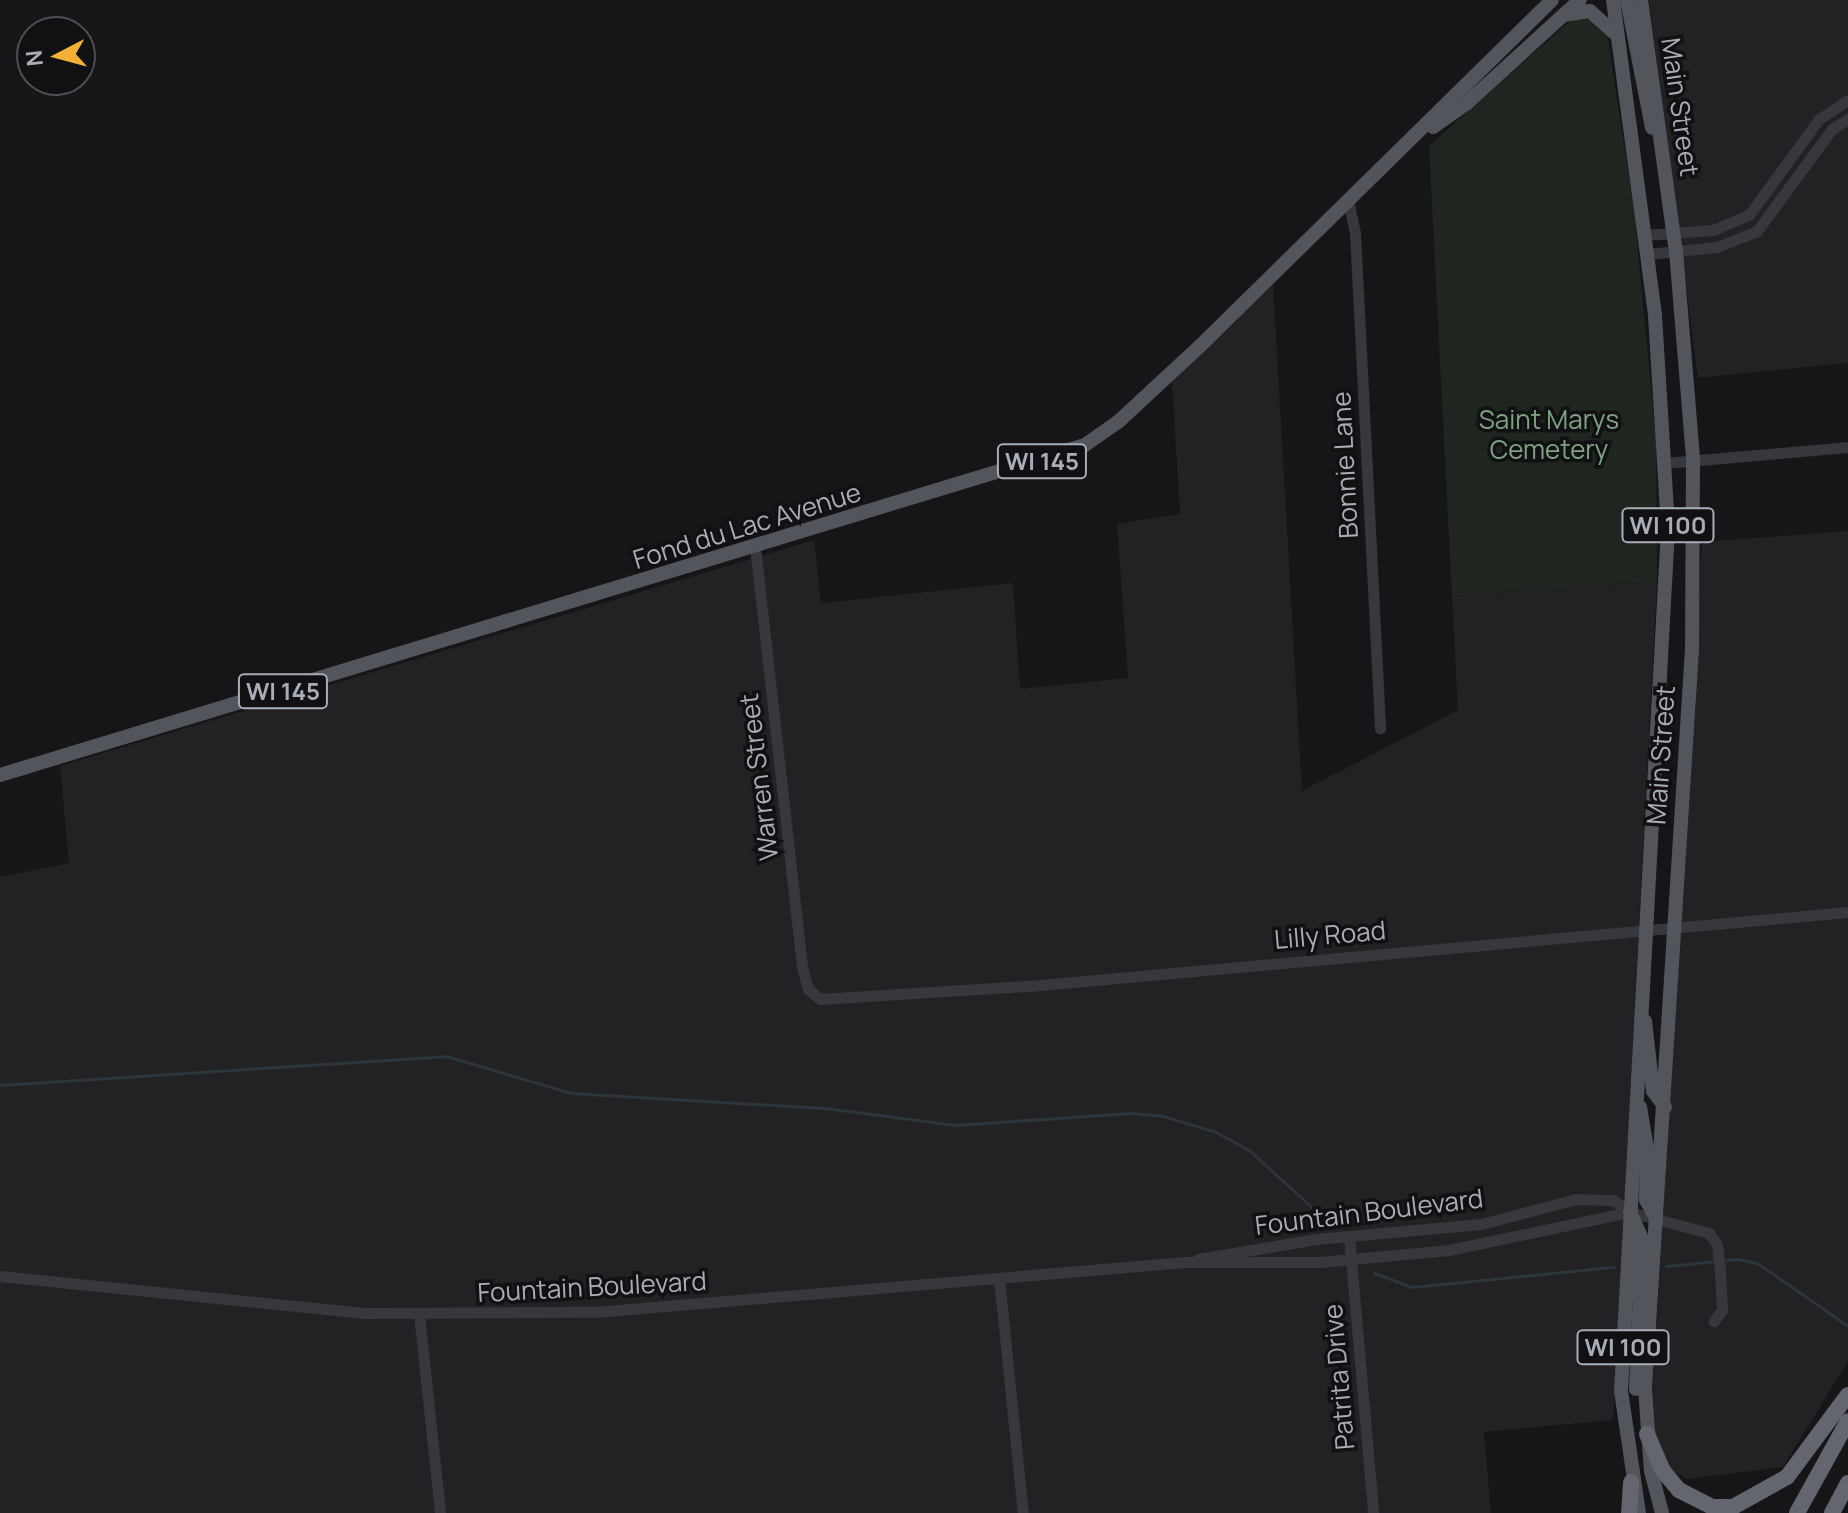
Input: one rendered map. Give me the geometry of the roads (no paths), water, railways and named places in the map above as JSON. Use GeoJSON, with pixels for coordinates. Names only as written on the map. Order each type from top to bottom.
{"type":"FeatureCollection","features":[{"type":"Feature","properties":{"kind":"highway","name":"WI 100"},"geometry":{"type":"LineString","coordinates":[[1646,1427],[1663,1471],[1679,1490],[1712,1507],[1733,1507],[1787,1477],[1848,1395]]}},
{"type":"Feature","properties":{"kind":"highway"},"geometry":{"type":"LineString","coordinates":[[1797,1513],[1848,1421]]}},
{"type":"Feature","properties":{"kind":"highway"},"geometry":{"type":"LineString","coordinates":[[1629,1513],[1631,1482]]}},
{"type":"Feature","properties":{"kind":"highway"},"geometry":{"type":"LineString","coordinates":[[1832,1513],[1848,1483]]}},
{"type":"Feature","properties":{"kind":"main road","name":"Fond du Lac Avenue"},"geometry":{"type":"LineString","coordinates":[[0,775],[572,605],[1085,445],[1145,398],[1552,0]]}},
{"type":"Feature","properties":{"kind":"main road","name":"Fond du Lac Avenue"},"geometry":{"type":"LineString","coordinates":[[1406,144],[1466,104],[1580,0]]}},
{"type":"Feature","properties":{"kind":"main road","name":"Main Street"},"geometry":{"type":"LineString","coordinates":[[1613,0],[1648,254],[1665,463],[1662,675],[1621,1391],[1631,1482],[1639,1513]]}},
{"type":"Feature","properties":{"kind":"main road"},"geometry":{"type":"LineString","coordinates":[[1627,0],[1635,58],[1664,162]]}},
{"type":"Feature","properties":{"kind":"main road","name":"Main Street"},"geometry":{"type":"LineString","coordinates":[[1641,0],[1676,251],[1693,460],[1690,677],[1646,1427],[1662,1513]]}},
{"type":"Feature","properties":{"kind":"main road"},"geometry":{"type":"LineString","coordinates":[[1564,15],[1595,13],[1618,36]]}},
{"type":"Feature","properties":{"kind":"main road"},"geometry":{"type":"LineString","coordinates":[[1662,675],[1690,677]]}},
{"type":"Feature","properties":{"kind":"main road"},"geometry":{"type":"LineString","coordinates":[[1641,1010],[1650,1038],[1653,1091],[1665,1107]]}},
{"type":"Feature","properties":{"kind":"main road"},"geometry":{"type":"LineString","coordinates":[[1636,1093],[1647,1149],[1646,1200],[1656,1218]]}},
{"type":"Feature","properties":{"kind":"main road"},"geometry":{"type":"LineString","coordinates":[[1630,1212],[1642,1232],[1636,1389],[1646,1427]]}},
{"type":"Feature","properties":{"kind":"street"},"geometry":{"type":"LineString","coordinates":[[1645,235],[1732,224],[1768,193],[1809,132],[1848,100]]}},
{"type":"Feature","properties":{"kind":"street"},"geometry":{"type":"LineString","coordinates":[[1648,254],[1736,242],[1757,231],[1782,202],[1822,142],[1848,119]]}},
{"type":"Feature","properties":{"kind":"street"},"geometry":{"type":"LineString","coordinates":[[1809,132],[1822,142]]}},
{"type":"Feature","properties":{"kind":"street"},"geometry":{"type":"LineString","coordinates":[[1768,193],[1782,202]]}},
{"type":"Feature","properties":{"kind":"street","name":"Bonnie Lane"},"geometry":{"type":"LineString","coordinates":[[1348,200],[1355,233],[1380,728]]}},
{"type":"Feature","properties":{"kind":"street"},"geometry":{"type":"LineString","coordinates":[[1665,463],[1848,447]]}},
{"type":"Feature","properties":{"kind":"street","name":"Warren Street"},"geometry":{"type":"LineString","coordinates":[[755,547],[802,967],[817,997]]}},
{"type":"Feature","properties":{"kind":"street","name":"Lilly Road"},"geometry":{"type":"LineString","coordinates":[[817,997],[863,999],[1646,933],[1848,912]]}},
{"type":"Feature","properties":{"kind":"street","name":"Fountain Boulevard"},"geometry":{"type":"LineString","coordinates":[[1186,1262],[1349,1236],[1481,1224],[1576,1199],[1613,1200],[1630,1212]]}},
{"type":"Feature","properties":{"kind":"street"},"geometry":{"type":"LineString","coordinates":[[1630,1212],[1700,1228],[1718,1250],[1722,1310],[1714,1321]]}},
{"type":"Feature","properties":{"kind":"street","name":"Fountain Boulevard"},"geometry":{"type":"LineString","coordinates":[[0,1276],[254,1305],[419,1315],[595,1312],[1186,1262],[1351,1259],[1469,1247],[1630,1212]]}},
{"type":"Feature","properties":{"kind":"street","name":"Patrita Drive"},"geometry":{"type":"LineString","coordinates":[[1349,1236],[1373,1513]]}},
{"type":"Feature","properties":{"kind":"street"},"geometry":{"type":"LineString","coordinates":[[999,1278],[1023,1513]]}},
{"type":"Feature","properties":{"kind":"street"},"geometry":{"type":"LineString","coordinates":[[419,1315],[440,1513]]}},
{"type":"Feature","properties":{"kind":"waterway"},"geometry":{"type":"LineString","coordinates":[[0,1085],[446,1056],[571,1093],[825,1108],[955,1125],[1131,1113],[1163,1116],[1216,1132],[1249,1150],[1326,1220]]}},
{"type":"Feature","properties":{"kind":"waterway"},"geometry":{"type":"LineString","coordinates":[[1666,1266],[1738,1259],[1757,1263],[1848,1326]]}},
{"type":"Feature","properties":{"kind":"waterway"},"geometry":{"type":"LineString","coordinates":[[1374,1273],[1412,1287],[1614,1267]]}},
{"type":"Feature","properties":{"kind":"park label","name":"Saint Marys Cemetery"},"geometry":{"type":"Point","coordinates":[1549,435]}}]}
